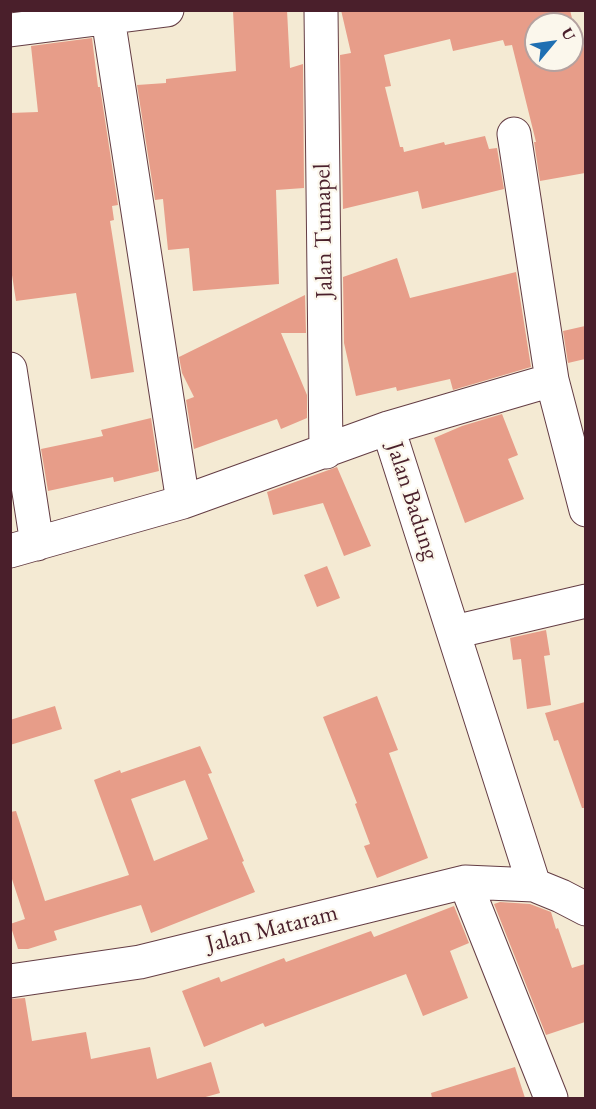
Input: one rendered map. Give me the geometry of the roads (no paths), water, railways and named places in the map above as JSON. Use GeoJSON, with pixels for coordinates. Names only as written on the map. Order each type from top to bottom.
{"type":"FeatureCollection","features":[{"type":"Feature","properties":{"kind":"street"},"geometry":{"type":"LineString","coordinates":[[10,30],[167,10]]}},
{"type":"Feature","properties":{"kind":"street","name":"Jalan Tumapel"},"geometry":{"type":"LineString","coordinates":[[321,10],[326,452]]}},
{"type":"Feature","properties":{"kind":"street"},"geometry":{"type":"LineString","coordinates":[[108,18],[183,502]]}},
{"type":"Feature","properties":{"kind":"street"},"geometry":{"type":"LineString","coordinates":[[514,134],[552,380],[585,510]]}},
{"type":"Feature","properties":{"kind":"street"},"geometry":{"type":"LineString","coordinates":[[10,369],[24,548]]}},
{"type":"Feature","properties":{"kind":"street"},"geometry":{"type":"LineString","coordinates":[[388,428],[552,380]]}},
{"type":"Feature","properties":{"kind":"street","name":"Jalan Badung"},"geometry":{"type":"LineString","coordinates":[[24,548],[183,502],[388,428],[534,885]]}},
{"type":"Feature","properties":{"kind":"street"},"geometry":{"type":"LineString","coordinates":[[454,632],[585,600]]}},
{"type":"Feature","properties":{"kind":"street"},"geometry":{"type":"LineString","coordinates":[[465,882],[551,1098]]}},
{"type":"Feature","properties":{"kind":"street","name":"Jalan Mataram"},"geometry":{"type":"LineString","coordinates":[[10,981],[140,962],[465,882],[534,885],[585,909]]}}]}
